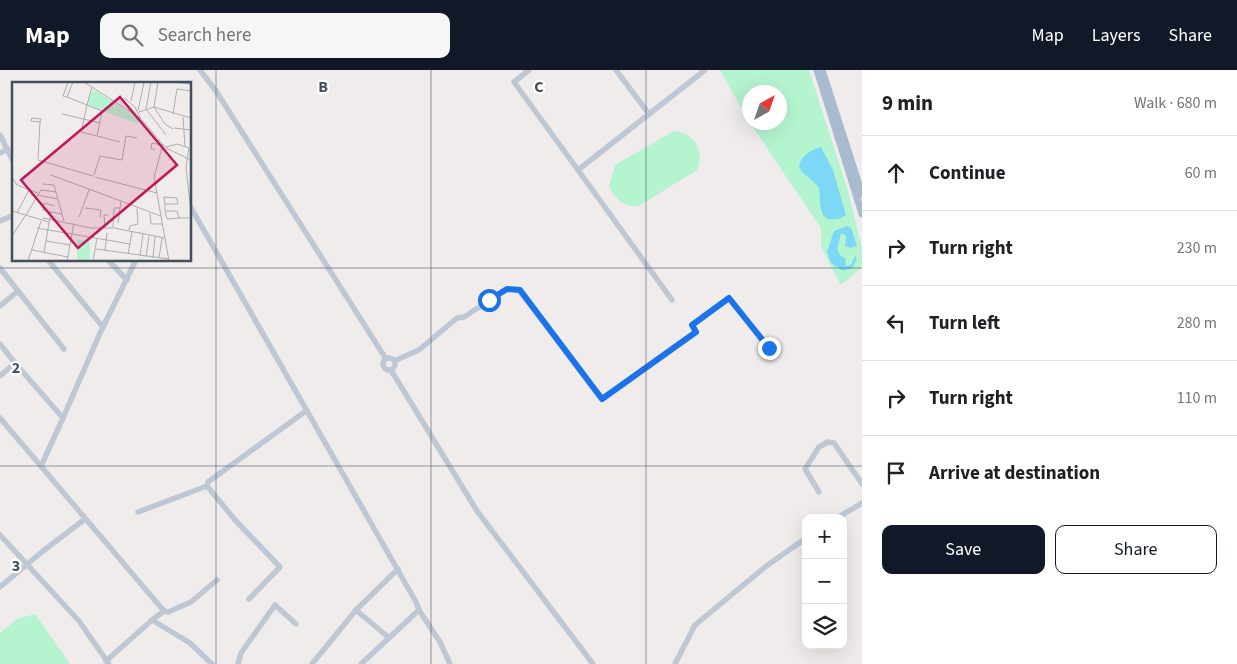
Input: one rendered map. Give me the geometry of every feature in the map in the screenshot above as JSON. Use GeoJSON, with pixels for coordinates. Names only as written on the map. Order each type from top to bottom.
{"type":"FeatureCollection","features":[{"type":"Feature","properties":{"kind":"main road"},"geometry":{"type":"LineString","coordinates":[[817,70],[862,214]]}},
{"type":"Feature","properties":{"kind":"main road"},"geometry":{"type":"LineString","coordinates":[[822,70],[862,194]]}},
{"type":"Feature","properties":{"kind":"street"},"geometry":{"type":"LineString","coordinates":[[200,70],[216,90],[386,359],[394,361],[419,350],[457,318],[464,317],[507,289],[520,290],[602,399],[696,332],[692,325],[729,298],[774,355]]}},
{"type":"Feature","properties":{"kind":"street"},"geometry":{"type":"LineString","coordinates":[[529,70],[514,82],[672,300]]}},
{"type":"Feature","properties":{"kind":"street"},"geometry":{"type":"LineString","coordinates":[[616,70],[649,114]]}},
{"type":"Feature","properties":{"kind":"street"},"geometry":{"type":"LineString","coordinates":[[578,170],[705,70]]}},
{"type":"Feature","properties":{"kind":"street"},"geometry":{"type":"LineString","coordinates":[[0,134],[12,158]]}},
{"type":"Feature","properties":{"kind":"street"},"geometry":{"type":"LineString","coordinates":[[0,153],[8,149]]}},
{"type":"Feature","properties":{"kind":"street"},"geometry":{"type":"LineString","coordinates":[[191,208],[398,569],[419,610],[440,642],[450,664]]}},
{"type":"Feature","properties":{"kind":"street"},"geometry":{"type":"LineString","coordinates":[[0,221],[12,216]]}},
{"type":"Feature","properties":{"kind":"street"},"geometry":{"type":"LineString","coordinates":[[49,261],[103,327]]}},
{"type":"Feature","properties":{"kind":"street"},"geometry":{"type":"LineString","coordinates":[[109,261],[127,280]]}},
{"type":"Feature","properties":{"kind":"street"},"geometry":{"type":"LineString","coordinates":[[41,466],[103,327],[136,261]]}},
{"type":"Feature","properties":{"kind":"street"},"geometry":{"type":"LineString","coordinates":[[0,268],[64,349]]}},
{"type":"Feature","properties":{"kind":"street"},"geometry":{"type":"LineString","coordinates":[[0,306],[18,291]]}},
{"type":"Feature","properties":{"kind":"street"},"geometry":{"type":"LineString","coordinates":[[0,344],[63,418]]}},
{"type":"Feature","properties":{"kind":"street"},"geometry":{"type":"LineString","coordinates":[[386,359],[383,362],[384,368],[391,370],[478,511],[593,664]]}},
{"type":"Feature","properties":{"kind":"street"},"geometry":{"type":"LineString","coordinates":[[391,370],[395,366],[394,361]]}},
{"type":"Feature","properties":{"kind":"street"},"geometry":{"type":"LineString","coordinates":[[0,376],[15,363]]}},
{"type":"Feature","properties":{"kind":"street"},"geometry":{"type":"LineString","coordinates":[[138,512],[207,486],[208,482],[306,411]]}},
{"type":"Feature","properties":{"kind":"street"},"geometry":{"type":"LineString","coordinates":[[0,418],[164,610],[168,612],[191,602],[218,580]]}},
{"type":"Feature","properties":{"kind":"street"},"geometry":{"type":"LineString","coordinates":[[819,492],[805,470],[819,447],[828,442],[834,443],[862,484]]}},
{"type":"Feature","properties":{"kind":"street"},"geometry":{"type":"LineString","coordinates":[[207,486],[280,567],[249,599]]}},
{"type":"Feature","properties":{"kind":"street"},"geometry":{"type":"LineString","coordinates":[[844,514],[862,503]]}},
{"type":"Feature","properties":{"kind":"street"},"geometry":{"type":"LineString","coordinates":[[0,588],[85,519]]}},
{"type":"Feature","properties":{"kind":"street"},"geometry":{"type":"LineString","coordinates":[[0,535],[79,621],[108,663],[164,610]]}},
{"type":"Feature","properties":{"kind":"street"},"geometry":{"type":"LineString","coordinates":[[675,664],[695,625],[765,567],[802,541]]}},
{"type":"Feature","properties":{"kind":"street"},"geometry":{"type":"LineString","coordinates":[[312,664],[356,610],[398,569]]}},
{"type":"Feature","properties":{"kind":"street"},"geometry":{"type":"LineString","coordinates":[[238,664],[241,653],[275,605],[296,624]]}},
{"type":"Feature","properties":{"kind":"street"},"geometry":{"type":"LineString","coordinates":[[356,610],[388,637]]}},
{"type":"Feature","properties":{"kind":"street"},"geometry":{"type":"LineString","coordinates":[[361,664],[419,610]]}},
{"type":"Feature","properties":{"kind":"street"},"geometry":{"type":"LineString","coordinates":[[152,620],[190,643],[212,664]]}},
{"type":"Feature","properties":{"kind":"green space"},"geometry":{"type":"Polygon","coordinates":[[[720,70],[809,70],[848,191],[862,248],[862,267],[841,285],[821,247],[821,228],[755,130],[787,130],[787,85],[742,85],[742,109],[720,70]]]}},
{"type":"Feature","properties":{"kind":"green space"},"geometry":{"type":"Polygon","coordinates":[[[674,131],[688,135],[696,144],[700,157],[697,170],[639,206],[621,202],[609,187],[615,165],[674,131]]]}},
{"type":"Feature","properties":{"kind":"green space"},"geometry":{"type":"Polygon","coordinates":[[[35,614],[70,664],[0,664],[0,633],[17,619],[35,614]]]}},
{"type":"Feature","properties":{"kind":"water"},"geometry":{"type":"Polygon","coordinates":[[[821,147],[833,170],[846,215],[839,219],[828,219],[824,216],[818,186],[802,172],[799,166],[807,154],[821,147]]]}},
{"type":"Feature","properties":{"kind":"water"},"geometry":{"type":"Polygon","coordinates":[[[847,226],[851,228],[857,246],[850,248],[845,246],[846,236],[841,233],[837,250],[845,258],[846,266],[851,265],[855,256],[857,259],[852,268],[843,271],[831,263],[827,252],[834,231],[847,226]]]}},
{"type":"Feature","properties":{"kind":"route"},"geometry":{"type":"LineString","coordinates":[[489,300],[507,289],[520,290],[602,399],[696,332],[692,325],[729,298],[769,348]]}}]}
